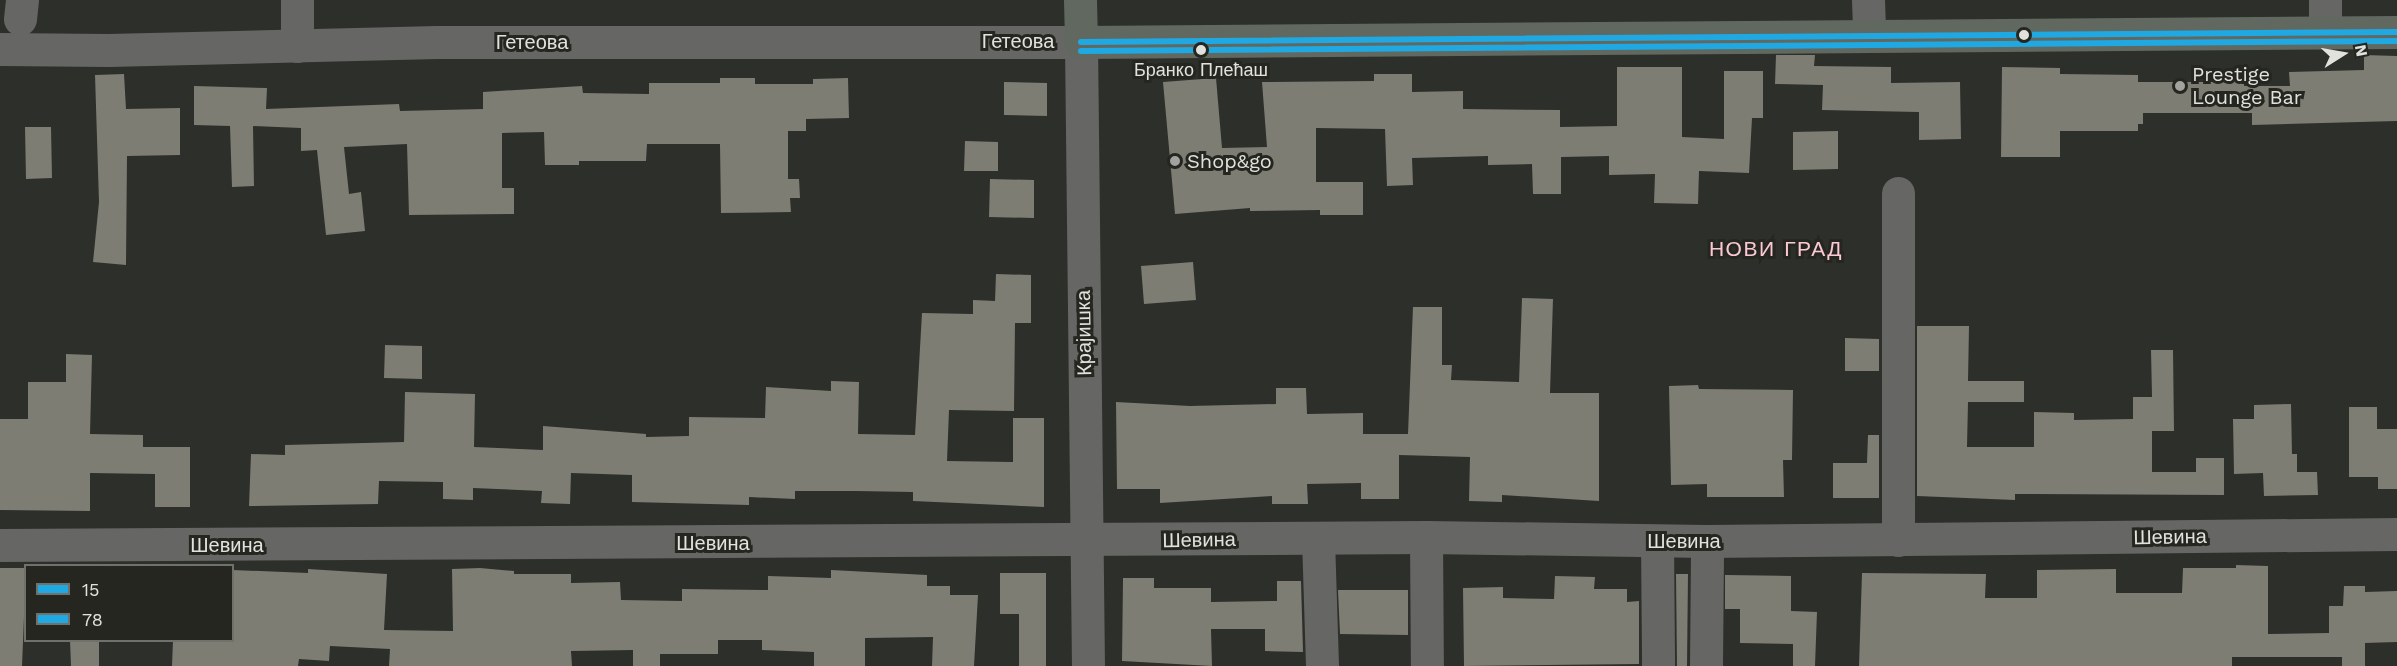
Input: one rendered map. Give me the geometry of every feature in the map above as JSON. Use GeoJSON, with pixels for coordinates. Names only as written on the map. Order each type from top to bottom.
{"type":"FeatureCollection","features":[{"type":"Feature","properties":{"kind":"main road","name":"Крајишка"},"geometry":{"type":"LineString","coordinates":[[1080,0],[1081,42]]}},
{"type":"Feature","properties":{"kind":"main road","name":"Гетеова"},"geometry":{"type":"LineString","coordinates":[[1081,42],[1869,35],[2325,16],[2397,32]]}},
{"type":"Feature","properties":{"kind":"street"},"geometry":{"type":"LineString","coordinates":[[297,0],[297,46]]}},
{"type":"Feature","properties":{"kind":"street"},"geometry":{"type":"LineString","coordinates":[[1868,0],[1869,35]]}},
{"type":"Feature","properties":{"kind":"street","name":"Гетеова"},"geometry":{"type":"LineString","coordinates":[[0,49],[1081,42]]}},
{"type":"Feature","properties":{"kind":"street","name":"Крајишка"},"geometry":{"type":"LineString","coordinates":[[1081,42],[1088,666]]}},
{"type":"Feature","properties":{"kind":"street"},"geometry":{"type":"LineString","coordinates":[[1898,193],[1898,540]]}},
{"type":"Feature","properties":{"kind":"street","name":"Шевина"},"geometry":{"type":"LineString","coordinates":[[0,545],[1087,542],[1426,537],[1707,541],[2397,534]]}},
{"type":"Feature","properties":{"kind":"street"},"geometry":{"type":"LineString","coordinates":[[1426,537],[1427,666]]}},
{"type":"Feature","properties":{"kind":"street"},"geometry":{"type":"LineString","coordinates":[[1318,538],[1322,666]]}},
{"type":"Feature","properties":{"kind":"street"},"geometry":{"type":"LineString","coordinates":[[1658,541],[1658,666]]}},
{"type":"Feature","properties":{"kind":"street"},"geometry":{"type":"LineString","coordinates":[[1706,666],[1707,541]]}},
{"type":"Feature","properties":{"kind":"building"},"geometry":{"type":"Polygon","coordinates":[[[1776,55],[1815,55],[1814,66],[1891,67],[1891,83],[1960,82],[1961,139],[1919,140],[1919,112],[1822,110],[1823,85],[1775,84],[1776,55]]]}},
{"type":"Feature","properties":{"kind":"building"},"geometry":{"type":"Polygon","coordinates":[[[2364,55],[2397,56],[2397,121],[2252,125],[2252,113],[2143,113],[2143,124],[2138,124],[2138,131],[2060,131],[2060,157],[2001,157],[2002,67],[2060,68],[2060,74],[2138,75],[2138,82],[2213,82],[2213,76],[2244,76],[2244,86],[2290,86],[2289,72],[2364,70],[2364,55]]]}},
{"type":"Feature","properties":{"kind":"building"},"geometry":{"type":"Polygon","coordinates":[[[1617,67],[1682,67],[1682,137],[1724,139],[1724,71],[1763,71],[1763,118],[1752,118],[1749,173],[1699,171],[1698,204],[1654,203],[1655,174],[1609,175],[1609,156],[1561,157],[1561,194],[1533,194],[1532,164],[1488,165],[1488,156],[1412,158],[1413,185],[1387,186],[1385,129],[1316,128],[1316,182],[1363,182],[1363,215],[1320,215],[1320,210],[1250,211],[1250,208],[1175,214],[1163,82],[1216,78],[1222,148],[1267,147],[1262,82],[1374,81],[1374,74],[1412,74],[1412,92],[1463,91],[1463,109],[1560,110],[1560,127],[1617,126],[1617,67]]]}},
{"type":"Feature","properties":{"kind":"building"},"geometry":{"type":"Polygon","coordinates":[[[124,74],[126,109],[180,108],[180,155],[127,156],[126,265],[93,262],[99,202],[95,75],[124,74]]]}},
{"type":"Feature","properties":{"kind":"building"},"geometry":{"type":"Polygon","coordinates":[[[720,78],[755,78],[755,84],[813,84],[813,79],[848,78],[849,118],[806,119],[806,131],[788,131],[788,179],[799,179],[800,198],[790,198],[791,212],[721,213],[720,144],[647,144],[646,161],[579,161],[579,165],[545,165],[544,132],[502,133],[502,188],[514,188],[514,214],[409,215],[407,144],[344,147],[349,194],[361,192],[365,231],[326,235],[317,150],[301,151],[301,128],[253,126],[254,186],[232,187],[230,126],[194,125],[194,86],[267,88],[266,109],[399,104],[400,111],[483,109],[483,92],[582,86],[583,93],[649,94],[649,83],[720,83],[720,78]]]}},
{"type":"Feature","properties":{"kind":"building"},"geometry":{"type":"Polygon","coordinates":[[[1004,82],[1047,83],[1047,116],[1004,115],[1004,82]]]}},
{"type":"Feature","properties":{"kind":"building"},"geometry":{"type":"Polygon","coordinates":[[[25,127],[51,127],[52,178],[26,179],[25,127]]]}},
{"type":"Feature","properties":{"kind":"building"},"geometry":{"type":"Polygon","coordinates":[[[1838,131],[1838,169],[1793,170],[1793,132],[1838,131]]]}},
{"type":"Feature","properties":{"kind":"building"},"geometry":{"type":"Polygon","coordinates":[[[965,141],[998,142],[998,171],[964,171],[965,141]]]}},
{"type":"Feature","properties":{"kind":"building"},"geometry":{"type":"Polygon","coordinates":[[[990,179],[1034,180],[1034,218],[989,217],[990,179]]]}},
{"type":"Feature","properties":{"kind":"building"},"geometry":{"type":"Polygon","coordinates":[[[1193,262],[1196,300],[1144,304],[1141,266],[1193,262]]]}},
{"type":"Feature","properties":{"kind":"building"},"geometry":{"type":"Polygon","coordinates":[[[996,274],[1031,275],[1031,323],[1015,323],[1014,411],[949,410],[947,461],[1013,462],[1013,418],[1044,418],[1044,507],[913,501],[913,492],[856,491],[795,491],[795,499],[749,497],[749,505],[632,502],[632,475],[571,473],[570,504],[541,503],[542,491],[473,488],[473,500],[443,499],[443,482],[379,481],[378,504],[249,506],[251,454],[285,455],[285,445],[404,442],[405,392],[475,394],[474,447],[543,450],[543,426],[646,434],[646,437],[689,436],[689,417],[765,418],[766,387],[831,391],[831,381],[859,382],[858,434],[915,435],[922,313],[973,314],[973,300],[995,301],[996,274]]]}},
{"type":"Feature","properties":{"kind":"building"},"geometry":{"type":"Polygon","coordinates":[[[1522,298],[1553,299],[1550,393],[1599,393],[1599,501],[1502,495],[1502,502],[1469,501],[1470,457],[1399,455],[1399,499],[1361,499],[1361,483],[1307,484],[1308,504],[1272,504],[1272,496],[1160,503],[1160,489],[1117,489],[1116,402],[1190,406],[1276,404],[1276,388],[1306,388],[1307,414],[1363,413],[1363,434],[1408,434],[1413,307],[1442,307],[1442,365],[1452,365],[1451,380],[1519,382],[1522,298]]]}},
{"type":"Feature","properties":{"kind":"building"},"geometry":{"type":"Polygon","coordinates":[[[1917,326],[1969,326],[1968,381],[2024,381],[2024,402],[1968,402],[1967,447],[2034,447],[2034,412],[2074,413],[2074,420],[2133,419],[2133,397],[2152,397],[2151,350],[2173,350],[2174,431],[2152,431],[2152,472],[2196,472],[2196,458],[2224,458],[2224,495],[2015,494],[2015,500],[1917,496],[1917,326]]]}},
{"type":"Feature","properties":{"kind":"building"},"geometry":{"type":"Polygon","coordinates":[[[1845,338],[1879,339],[1879,371],[1845,371],[1845,338]]]}},
{"type":"Feature","properties":{"kind":"building"},"geometry":{"type":"Polygon","coordinates":[[[385,345],[422,346],[422,379],[384,378],[385,345]]]}},
{"type":"Feature","properties":{"kind":"building"},"geometry":{"type":"Polygon","coordinates":[[[66,354],[92,355],[90,434],[143,435],[143,447],[190,447],[190,507],[155,507],[155,474],[90,473],[90,511],[0,510],[0,419],[28,419],[28,382],[66,382],[66,354]]]}},
{"type":"Feature","properties":{"kind":"building"},"geometry":{"type":"Polygon","coordinates":[[[1698,385],[1699,389],[1793,390],[1792,460],[1783,460],[1784,497],[1707,497],[1707,484],[1671,485],[1669,386],[1698,385]]]}},
{"type":"Feature","properties":{"kind":"building"},"geometry":{"type":"Polygon","coordinates":[[[2291,404],[2292,454],[2297,454],[2297,472],[2317,472],[2318,495],[2264,496],[2263,473],[2234,474],[2233,419],[2254,419],[2254,405],[2291,404]]]}},
{"type":"Feature","properties":{"kind":"building"},"geometry":{"type":"Polygon","coordinates":[[[2349,407],[2377,407],[2377,429],[2397,429],[2397,489],[2378,489],[2378,477],[2349,477],[2349,407]]]}},
{"type":"Feature","properties":{"kind":"building"},"geometry":{"type":"Polygon","coordinates":[[[1868,435],[1879,435],[1879,498],[1833,498],[1833,463],[1867,463],[1868,435]]]}},
{"type":"Feature","properties":{"kind":"building"},"geometry":{"type":"Polygon","coordinates":[[[2236,565],[2268,566],[2268,634],[2329,633],[2329,606],[2343,606],[2344,586],[2365,586],[2365,592],[2397,591],[2397,642],[2365,643],[2365,666],[2342,666],[2342,657],[2232,657],[2232,666],[1859,666],[1862,573],[1986,574],[1985,598],[2037,598],[2037,570],[2116,569],[2116,593],[2182,593],[2183,568],[2236,568],[2236,565]]]}},
{"type":"Feature","properties":{"kind":"building"},"geometry":{"type":"Polygon","coordinates":[[[0,568],[24,568],[22,666],[0,666],[0,568]]]}},
{"type":"Feature","properties":{"kind":"building"},"geometry":{"type":"Polygon","coordinates":[[[480,568],[514,571],[514,574],[571,574],[571,583],[620,582],[621,600],[682,601],[682,589],[768,590],[768,576],[831,578],[831,570],[927,575],[927,586],[950,586],[950,595],[978,595],[974,666],[932,666],[933,637],[865,638],[865,666],[814,666],[814,652],[762,650],[762,640],[718,640],[718,654],[660,654],[660,666],[633,666],[633,650],[571,651],[572,666],[389,666],[390,649],[330,646],[329,661],[299,659],[298,666],[172,666],[173,642],[234,642],[234,570],[308,573],[308,569],[387,574],[384,630],[453,631],[452,569],[480,568]]]}},
{"type":"Feature","properties":{"kind":"building"},"geometry":{"type":"Polygon","coordinates":[[[1000,573],[1046,573],[1046,666],[1019,666],[1019,614],[1000,614],[1000,573]]]}},
{"type":"Feature","properties":{"kind":"building"},"geometry":{"type":"Polygon","coordinates":[[[1676,574],[1688,574],[1687,666],[1677,666],[1676,574]]]}},
{"type":"Feature","properties":{"kind":"building"},"geometry":{"type":"Polygon","coordinates":[[[1725,575],[1791,576],[1791,611],[1817,612],[1815,666],[1793,666],[1793,644],[1740,643],[1740,609],[1725,609],[1725,575]]]}},
{"type":"Feature","properties":{"kind":"building"},"geometry":{"type":"Polygon","coordinates":[[[1555,576],[1595,577],[1594,589],[1627,589],[1627,602],[1639,601],[1639,664],[1464,666],[1463,588],[1503,587],[1503,598],[1554,599],[1555,576]]]}},
{"type":"Feature","properties":{"kind":"building"},"geometry":{"type":"Polygon","coordinates":[[[1123,578],[1154,578],[1154,588],[1211,588],[1211,602],[1277,601],[1277,581],[1301,581],[1303,652],[1265,651],[1265,629],[1211,629],[1212,666],[1122,661],[1123,578]]]}},
{"type":"Feature","properties":{"kind":"building"},"geometry":{"type":"Polygon","coordinates":[[[1338,590],[1408,590],[1408,635],[1340,634],[1338,590]]]}},
{"type":"Feature","properties":{"kind":"building"},"geometry":{"type":"Polygon","coordinates":[[[70,642],[99,642],[99,666],[71,666],[70,642]]]}},
{"type":"Feature","properties":{"kind":"transit line","name":"15"},"geometry":{"type":"LineString","coordinates":[[1081,42],[2397,32]]}},
{"type":"Feature","properties":{"kind":"transit line","name":"78"},"geometry":{"type":"LineString","coordinates":[[1081,51],[2397,41]]}},
{"type":"Feature","properties":{"kind":"place","name":"Бранко Плећаш"},"geometry":{"type":"Point","coordinates":[1201,50]}},
{"type":"Feature","properties":{"kind":"place","name":"Prestige Lounge Bar"},"geometry":{"type":"Point","coordinates":[2180,86]}},
{"type":"Feature","properties":{"kind":"place","name":"Shop&go"},"geometry":{"type":"Point","coordinates":[1175,161]}},
{"type":"Feature","properties":{"kind":"district","name":"НОВИ ГРАД"},"geometry":{"type":"Point","coordinates":[1776,249]}}]}
